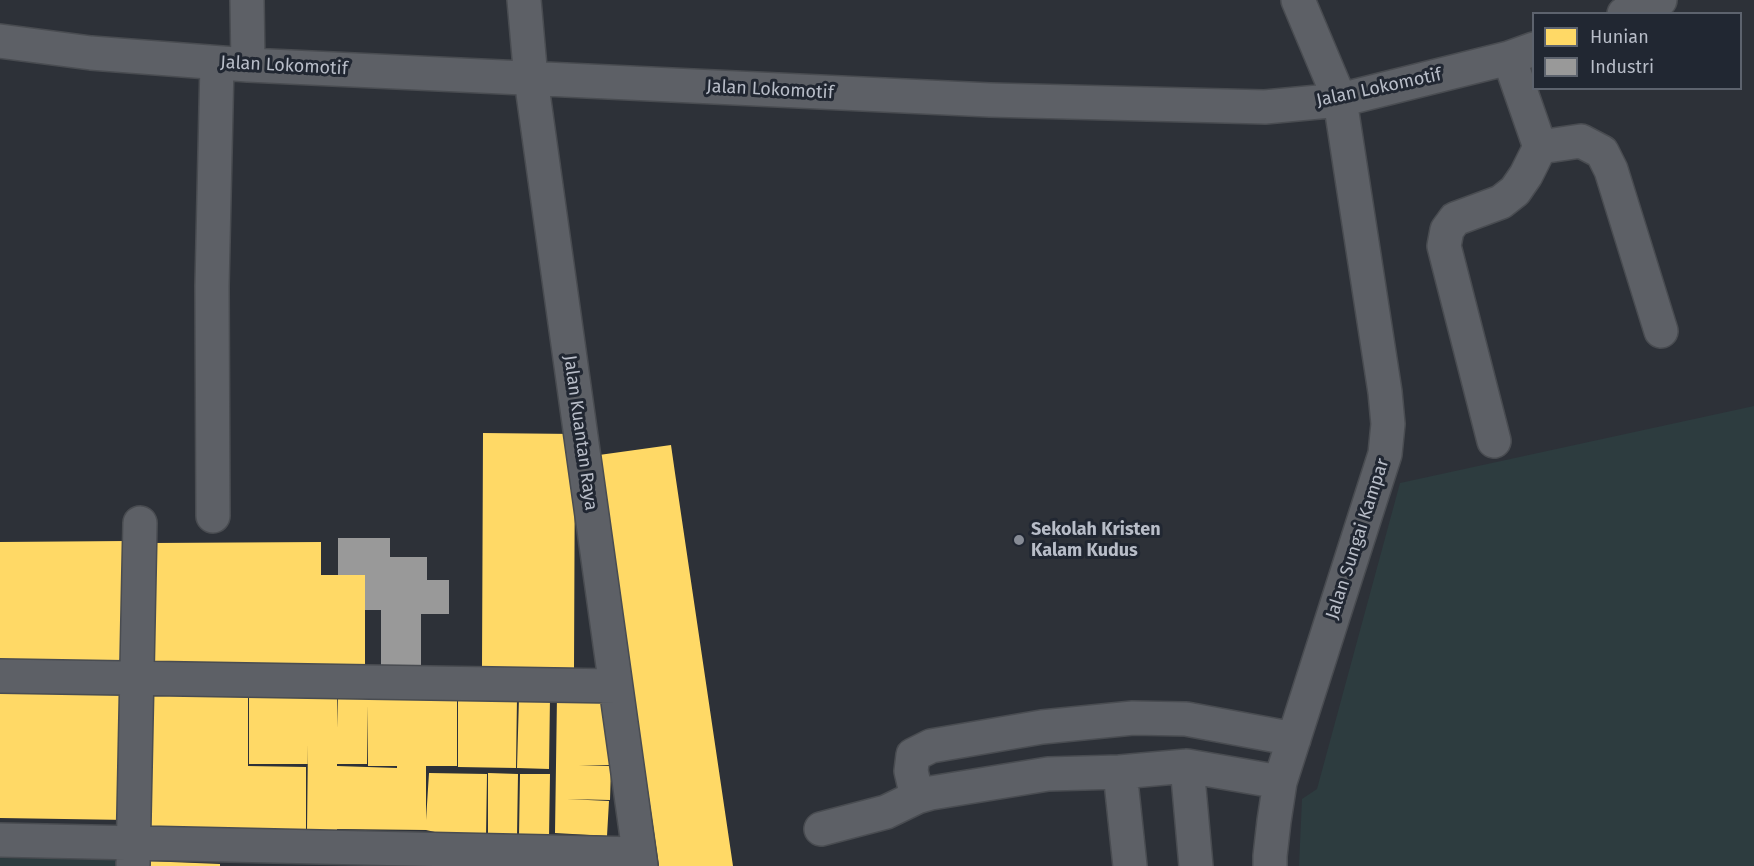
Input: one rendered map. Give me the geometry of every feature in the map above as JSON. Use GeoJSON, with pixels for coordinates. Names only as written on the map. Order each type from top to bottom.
{"type":"FeatureCollection","features":[{"type":"Feature","properties":{"kind":"street"},"geometry":{"type":"LineString","coordinates":[[213,516],[212,286],[233,64],[247,0]]}},
{"type":"Feature","properties":{"kind":"street","name":"Jalan Kuantan Raya"},"geometry":{"type":"LineString","coordinates":[[524,0],[531,79],[640,860]]}},
{"type":"Feature","properties":{"kind":"street","name":"Jalan Sungai Kampar"},"geometry":{"type":"LineString","coordinates":[[1270,866],[1269,856],[1281,782],[1385,454],[1388,423],[1341,100],[1298,0]]}},
{"type":"Feature","properties":{"kind":"street","name":"Jalan Lokomotif"},"geometry":{"type":"LineString","coordinates":[[0,41],[91,53],[233,64],[990,100],[1266,107],[1341,100],[1521,53]]}},
{"type":"Feature","properties":{"kind":"street"},"geometry":{"type":"LineString","coordinates":[[1494,441],[1444,246],[1447,230],[1455,219],[1501,202],[1515,191],[1540,147],[1521,53]]}},
{"type":"Feature","properties":{"kind":"street"},"geometry":{"type":"LineString","coordinates":[[1540,147],[1581,141],[1602,152],[1611,170],[1661,331]]}},
{"type":"Feature","properties":{"kind":"street"},"geometry":{"type":"LineString","coordinates":[[133,855],[140,523]]}},
{"type":"Feature","properties":{"kind":"street"},"geometry":{"type":"LineString","coordinates":[[0,676],[615,686]]}},
{"type":"Feature","properties":{"kind":"street"},"geometry":{"type":"LineString","coordinates":[[916,797],[910,771],[913,755],[931,746],[1042,728],[1132,718],[1186,719],[1294,739]]}},
{"type":"Feature","properties":{"kind":"street"},"geometry":{"type":"LineString","coordinates":[[1042,728],[1048,774]]}},
{"type":"Feature","properties":{"kind":"street"},"geometry":{"type":"LineString","coordinates":[[821,830],[886,812],[916,797],[931,793],[1048,774],[1120,772],[1187,766],[1281,782]]}},
{"type":"Feature","properties":{"kind":"street"},"geometry":{"type":"LineString","coordinates":[[1187,766],[1196,866]]}},
{"type":"Feature","properties":{"kind":"street"},"geometry":{"type":"LineString","coordinates":[[1120,772],[1130,866]]}},
{"type":"Feature","properties":{"kind":"street"},"geometry":{"type":"LineString","coordinates":[[0,840],[133,855],[640,860]]}},
{"type":"Feature","properties":{"kind":"shaded area"},"geometry":{"type":"Polygon","coordinates":[[[1754,406],[1754,866],[1299,866],[1302,799],[1317,789],[1400,483],[1754,406]]]}},
{"type":"Feature","properties":{"kind":"shaded area"},"geometry":{"type":"Polygon","coordinates":[[[0,858],[124,860],[124,866],[0,866],[0,858]]]}},
{"type":"Feature","properties":{"kind":"building: Hunian"},"geometry":{"type":"Polygon","coordinates":[[[483,433],[575,434],[574,668],[482,667],[483,433]]]}},
{"type":"Feature","properties":{"kind":"building: Hunian"},"geometry":{"type":"Polygon","coordinates":[[[671,445],[733,866],[659,866],[599,455],[671,445]]]}},
{"type":"Feature","properties":{"kind":"building: Hunian"},"geometry":{"type":"Polygon","coordinates":[[[126,541],[127,667],[0,667],[0,542],[126,541]]]}},
{"type":"Feature","properties":{"kind":"building: Hunian"},"geometry":{"type":"Polygon","coordinates":[[[321,542],[321,575],[365,575],[365,669],[152,670],[152,543],[321,542]]]}},
{"type":"Feature","properties":{"kind":"building: Hunian"},"geometry":{"type":"Polygon","coordinates":[[[0,686],[128,687],[128,820],[0,818],[0,686]]]}},
{"type":"Feature","properties":{"kind":"building: Hunian"},"geometry":{"type":"Polygon","coordinates":[[[249,692],[337,695],[337,728],[338,692],[457,695],[457,766],[426,766],[426,820],[429,773],[487,774],[486,837],[457,837],[426,830],[307,830],[308,764],[249,764],[249,692]],[[368,705],[367,764],[337,764],[337,766],[397,768],[397,766],[368,766],[368,705]]]}},
{"type":"Feature","properties":{"kind":"building: Hunian"},"geometry":{"type":"Polygon","coordinates":[[[149,693],[248,694],[248,766],[306,767],[306,830],[148,828],[149,693]]]}},
{"type":"Feature","properties":{"kind":"building: Hunian"},"geometry":{"type":"Polygon","coordinates":[[[458,695],[517,697],[516,768],[458,767],[458,695]]]}},
{"type":"Feature","properties":{"kind":"building: Hunian"},"geometry":{"type":"Polygon","coordinates":[[[557,696],[612,697],[610,765],[579,765],[611,766],[610,800],[567,799],[609,801],[607,836],[555,833],[557,696]]]}},
{"type":"Feature","properties":{"kind":"building: Hunian"},"geometry":{"type":"Polygon","coordinates":[[[519,697],[550,697],[549,769],[517,768],[519,697]]]}},
{"type":"Feature","properties":{"kind":"building: Hunian"},"geometry":{"type":"Polygon","coordinates":[[[488,773],[518,774],[517,837],[488,837],[488,773]]]}},
{"type":"Feature","properties":{"kind":"building: Hunian"},"geometry":{"type":"Polygon","coordinates":[[[520,774],[550,774],[549,837],[519,836],[520,774]]]}},
{"type":"Feature","properties":{"kind":"building: Hunian"},"geometry":{"type":"Polygon","coordinates":[[[146,861],[220,864],[220,866],[146,866],[146,861]]]}},
{"type":"Feature","properties":{"kind":"building: Industri"},"geometry":{"type":"Polygon","coordinates":[[[338,538],[390,538],[390,557],[427,557],[427,580],[449,580],[449,614],[421,614],[421,671],[381,671],[381,610],[365,610],[365,575],[338,575],[338,538]]]}},
{"type":"Feature","properties":{"kind":"place","name":"Sekolah Kristen Kalam Kudus"},"geometry":{"type":"Point","coordinates":[1019,540]}}]}
